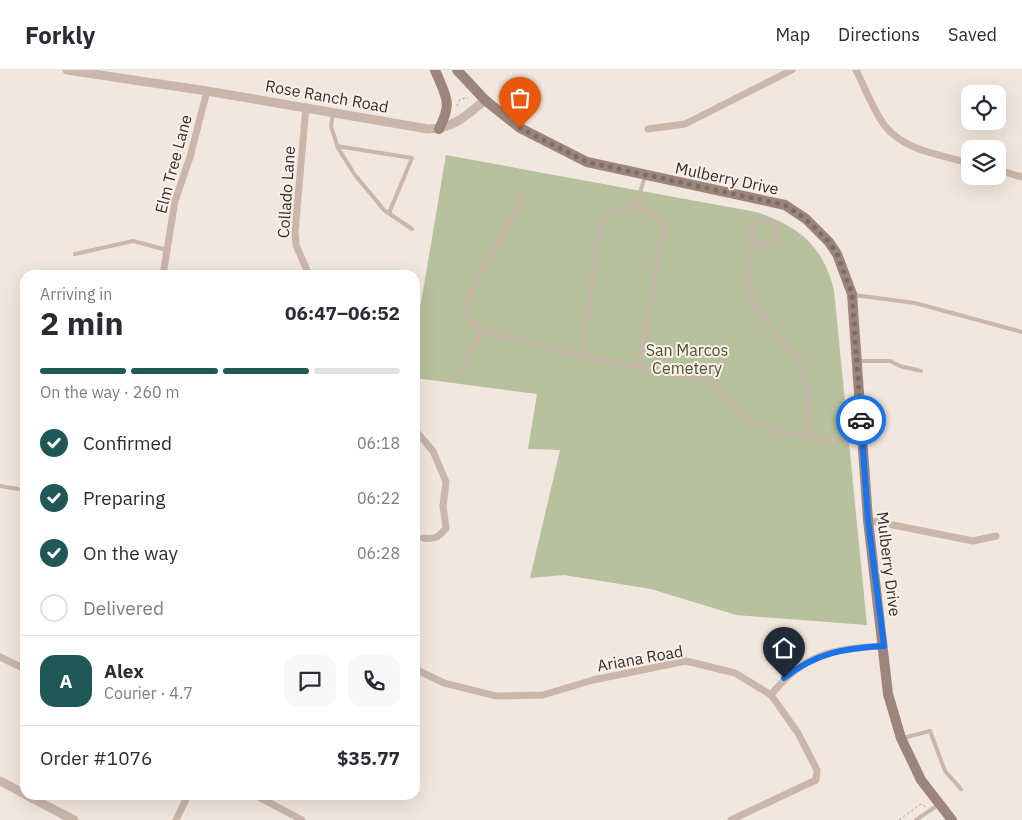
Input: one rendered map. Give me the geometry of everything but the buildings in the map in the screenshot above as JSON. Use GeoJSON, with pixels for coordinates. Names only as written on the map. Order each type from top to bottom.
{"type":"FeatureCollection","features":[{"type":"Feature","properties":{"kind":"main road"},"geometry":{"type":"LineString","coordinates":[[435,70],[448,106],[446,116],[438,129]]}},
{"type":"Feature","properties":{"kind":"main road","name":"Mulberry Drive"},"geometry":{"type":"LineString","coordinates":[[457,70],[484,100],[520,128],[587,162],[785,205],[794,210],[824,238],[837,254],[852,294],[868,520],[884,646],[888,694],[901,738],[934,807],[952,820]]}},
{"type":"Feature","properties":{"kind":"street","name":"Rose Ranch Road"},"geometry":{"type":"LineString","coordinates":[[67,70],[306,107],[428,129],[450,127],[461,121],[484,100]]}},
{"type":"Feature","properties":{"kind":"street"},"geometry":{"type":"LineString","coordinates":[[648,129],[685,124],[792,70]]}},
{"type":"Feature","properties":{"kind":"street"},"geometry":{"type":"LineString","coordinates":[[856,70],[884,125],[897,138],[914,147],[961,160]]}},
{"type":"Feature","properties":{"kind":"street","name":"Elm Tree Lane"},"geometry":{"type":"LineString","coordinates":[[164,270],[175,201],[190,156],[207,91]]}},
{"type":"Feature","properties":{"kind":"street","name":"Collado Lane"},"geometry":{"type":"LineString","coordinates":[[306,107],[294,232],[296,245],[307,270]]}},
{"type":"Feature","properties":{"kind":"street"},"geometry":{"type":"LineString","coordinates":[[1006,172],[1022,177]]}},
{"type":"Feature","properties":{"kind":"street"},"geometry":{"type":"LineString","coordinates":[[420,436],[433,451],[446,482],[443,506],[446,528],[440,536],[431,539],[423,538]]}},
{"type":"Feature","properties":{"kind":"street"},"geometry":{"type":"LineString","coordinates":[[868,520],[973,541],[996,536]]}},
{"type":"Feature","properties":{"kind":"street"},"geometry":{"type":"LineString","coordinates":[[771,694],[784,678],[812,659],[835,651],[884,646]]}},
{"type":"Feature","properties":{"kind":"street"},"geometry":{"type":"LineString","coordinates":[[0,657],[20,667]]}},
{"type":"Feature","properties":{"kind":"street","name":"Ariana Road"},"geometry":{"type":"LineString","coordinates":[[420,671],[444,683],[496,696],[543,695],[593,680],[686,661],[735,673],[771,694],[798,733],[817,770],[816,780],[731,820]]}},
{"type":"Feature","properties":{"kind":"street"},"geometry":{"type":"LineString","coordinates":[[0,781],[20,792]]}},
{"type":"Feature","properties":{"kind":"street"},"geometry":{"type":"LineString","coordinates":[[36,800],[74,820]]}},
{"type":"Feature","properties":{"kind":"street"},"geometry":{"type":"LineString","coordinates":[[176,820],[186,800]]}},
{"type":"Feature","properties":{"kind":"street"},"geometry":{"type":"LineString","coordinates":[[264,800],[302,820]]}},
{"type":"Feature","properties":{"kind":"lane"},"geometry":{"type":"LineString","coordinates":[[333,112],[331,126],[337,146],[367,191],[389,213],[412,228]]}},
{"type":"Feature","properties":{"kind":"lane"},"geometry":{"type":"LineString","coordinates":[[337,146],[412,158],[389,213]]}},
{"type":"Feature","properties":{"kind":"lane"},"geometry":{"type":"LineString","coordinates":[[636,206],[645,176]]}},
{"type":"Feature","properties":{"kind":"lane"},"geometry":{"type":"LineString","coordinates":[[521,194],[518,207],[471,292],[468,316],[481,331],[582,356],[709,381],[746,419],[780,433],[862,443]]}},
{"type":"Feature","properties":{"kind":"lane"},"geometry":{"type":"LineString","coordinates":[[582,356],[602,219],[620,208],[636,206],[650,213],[665,226],[639,367]]}},
{"type":"Feature","properties":{"kind":"lane"},"geometry":{"type":"LineString","coordinates":[[754,240],[766,246],[773,243],[778,236],[776,224],[770,220],[759,221],[752,231],[754,240],[746,276],[754,308],[800,361],[809,390],[806,436]]}},
{"type":"Feature","properties":{"kind":"lane"},"geometry":{"type":"LineString","coordinates":[[75,254],[132,241],[167,250]]}},
{"type":"Feature","properties":{"kind":"lane"},"geometry":{"type":"LineString","coordinates":[[852,294],[915,303],[1022,332]]}},
{"type":"Feature","properties":{"kind":"lane"},"geometry":{"type":"LineString","coordinates":[[460,371],[481,331]]}},
{"type":"Feature","properties":{"kind":"lane"},"geometry":{"type":"LineString","coordinates":[[856,361],[890,361],[900,366],[921,371]]}},
{"type":"Feature","properties":{"kind":"lane"},"geometry":{"type":"LineString","coordinates":[[0,486],[18,489]]}},
{"type":"Feature","properties":{"kind":"lane"},"geometry":{"type":"LineString","coordinates":[[901,738],[930,731],[945,772],[961,789]]}},
{"type":"Feature","properties":{"kind":"lane"},"geometry":{"type":"LineString","coordinates":[[916,820],[934,807]]}},
{"type":"Feature","properties":{"kind":"path"},"geometry":{"type":"LineString","coordinates":[[457,106],[460,99],[468,98]]}},
{"type":"Feature","properties":{"kind":"path"},"geometry":{"type":"LineString","coordinates":[[899,820],[921,804],[934,807]]}},
{"type":"Feature","properties":{"kind":"green space","name":"San Marcos Cemetery"},"geometry":{"type":"Polygon","coordinates":[[[446,155],[756,212],[797,231],[816,250],[823,261],[834,290],[867,625],[736,615],[651,589],[564,575],[530,578],[560,450],[528,449],[537,394],[420,379],[420,308],[446,155]]]}},
{"type":"Feature","properties":{"kind":"way so far"},"geometry":{"type":"LineString","coordinates":[[520,128],[587,162],[785,205],[806,219],[829,242],[837,254],[852,294],[861,420]]}},
{"type":"Feature","properties":{"kind":"route"},"geometry":{"type":"LineString","coordinates":[[784,678],[812,659],[835,651],[884,646],[868,520],[861,420]]}}]}
